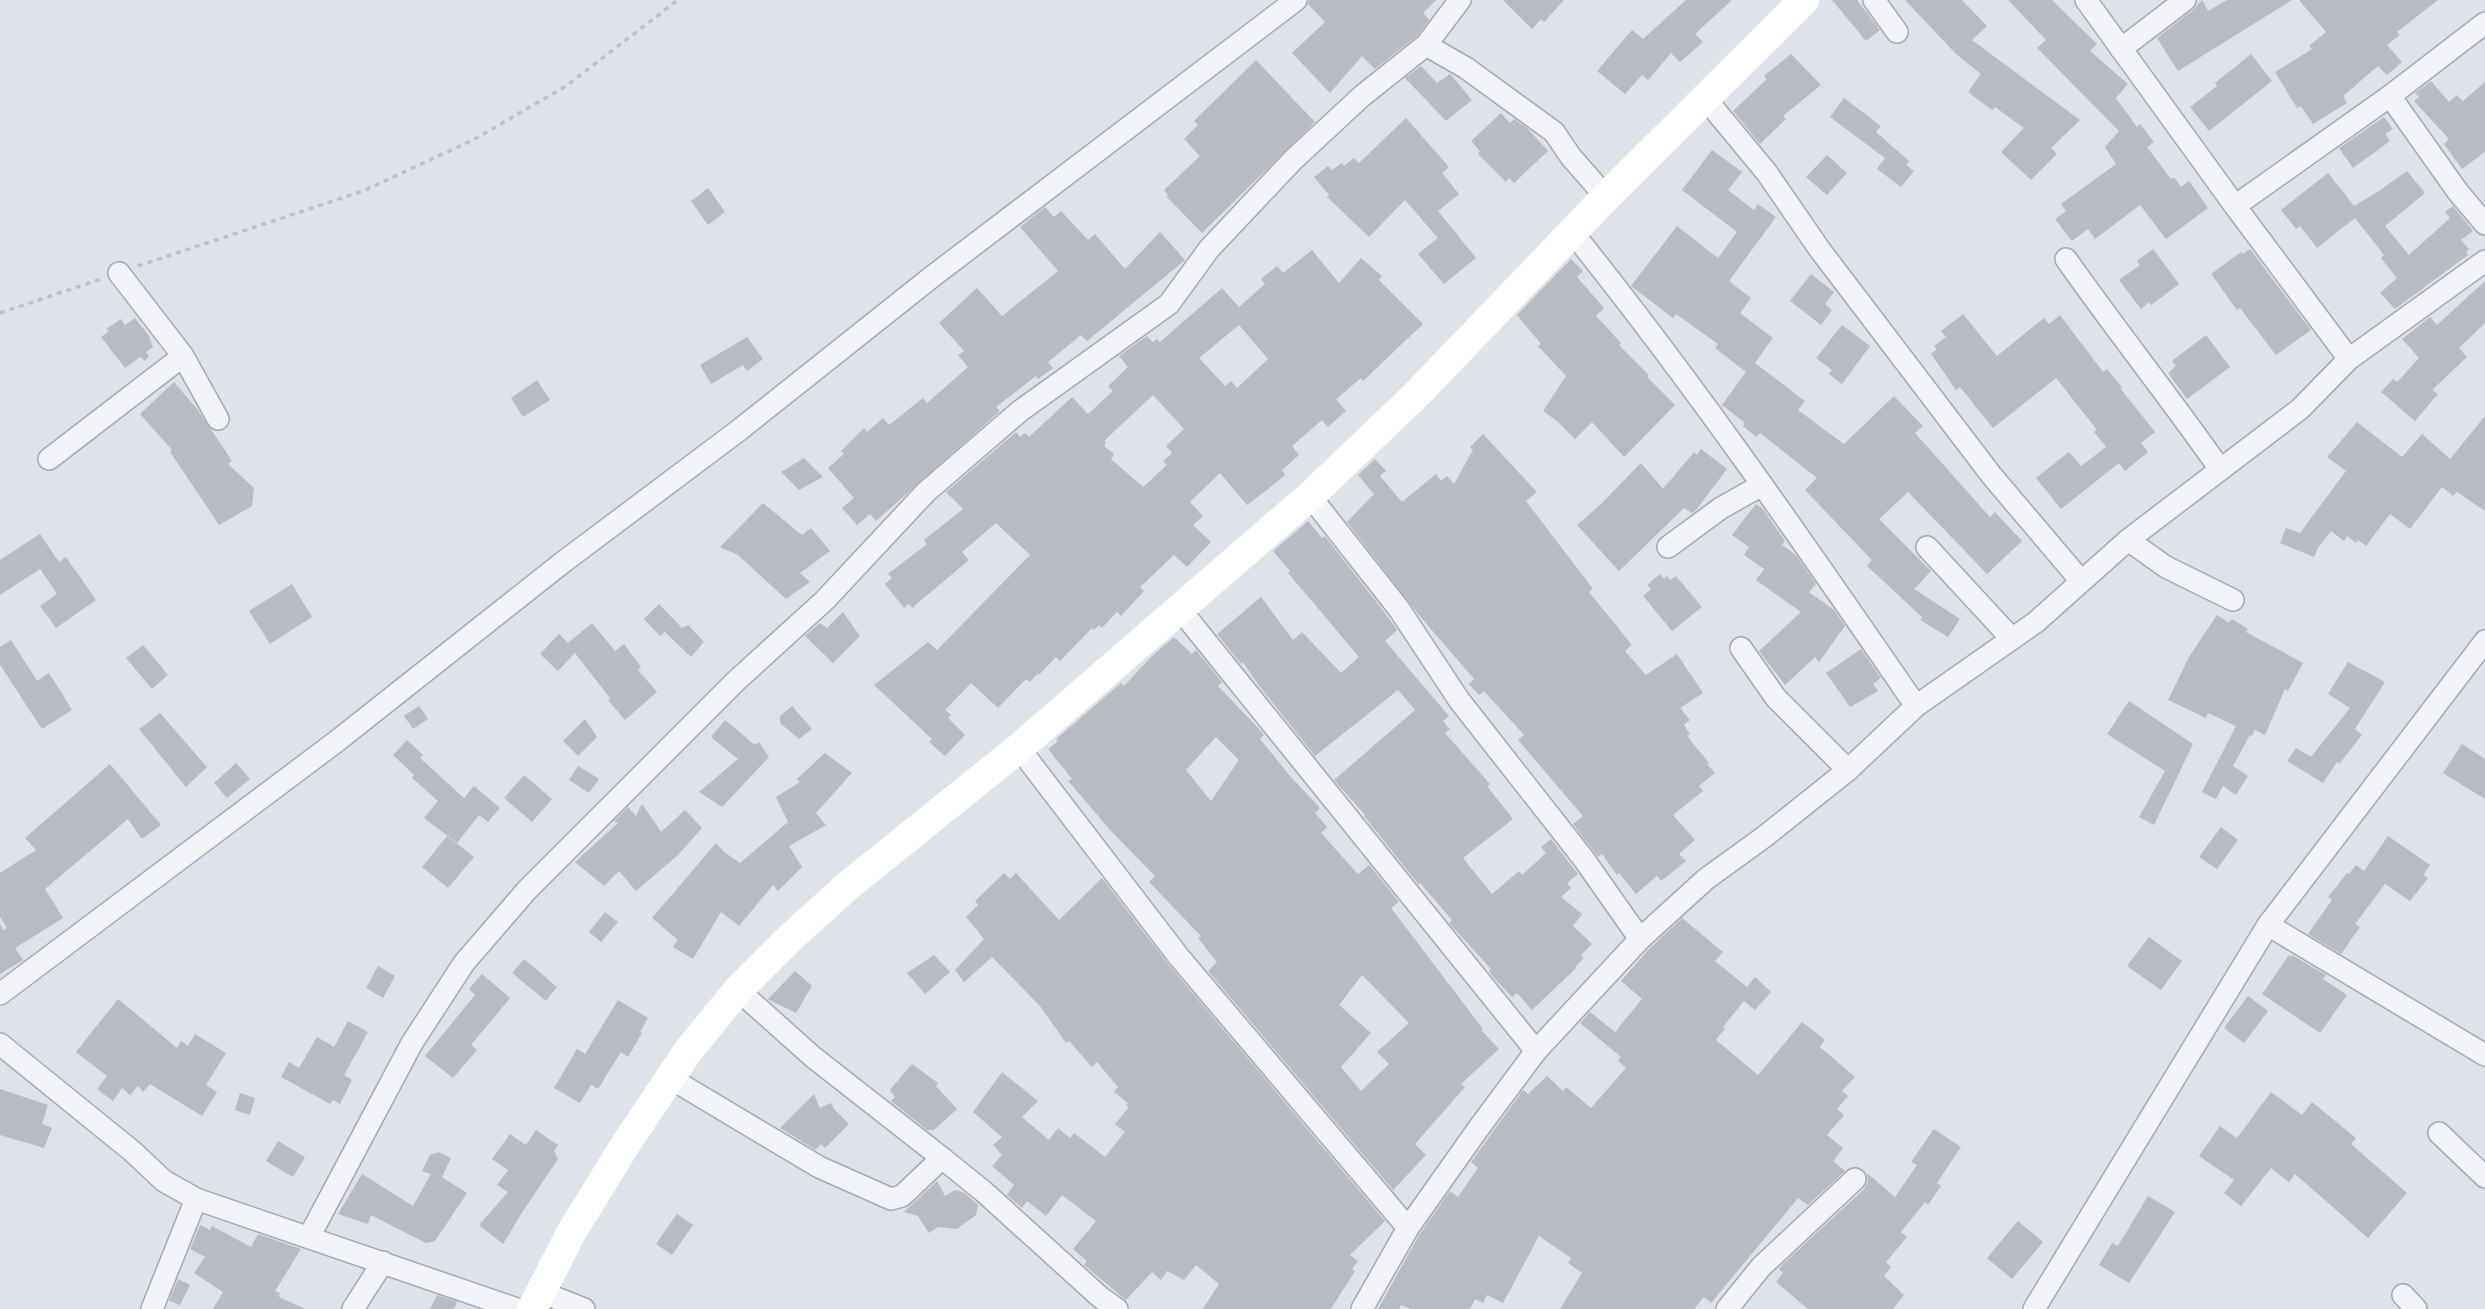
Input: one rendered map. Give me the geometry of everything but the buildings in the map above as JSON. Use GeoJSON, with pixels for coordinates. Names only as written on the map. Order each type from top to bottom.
{"type":"FeatureCollection","features":[{"type":"Feature","properties":{"kind":"main road"},"geometry":{"type":"LineString","coordinates":[[536,1300],[571,1233],[670,1078],[688,1051],[738,990],[850,884],[1019,748],[1310,496],[1416,395],[1606,197],[1804,0]]}},
{"type":"Feature","properties":{"kind":"street"},"geometry":{"type":"LineString","coordinates":[[0,994],[337,741],[562,563],[738,431],[933,276],[1296,0]]}},
{"type":"Feature","properties":{"kind":"street"},"geometry":{"type":"LineString","coordinates":[[309,1237],[412,1043],[464,963],[527,890],[736,681],[825,600],[926,492],[1020,411],[1169,304],[1209,249],[1293,160],[1362,96],[1426,45],[1460,0]]}},
{"type":"Feature","properties":{"kind":"street"},"geometry":{"type":"LineString","coordinates":[[1874,0],[1897,32]]}},
{"type":"Feature","properties":{"kind":"street"},"geometry":{"type":"LineString","coordinates":[[2086,0],[2217,183],[2349,359]]}},
{"type":"Feature","properties":{"kind":"street"},"geometry":{"type":"LineString","coordinates":[[2122,49],[2185,0]]}},
{"type":"Feature","properties":{"kind":"street"},"geometry":{"type":"LineString","coordinates":[[2235,205],[2390,96],[2485,23]]}},
{"type":"Feature","properties":{"kind":"street"},"geometry":{"type":"LineString","coordinates":[[1426,45],[1466,68],[1554,132],[1571,157],[1606,197]]}},
{"type":"Feature","properties":{"kind":"street"},"geometry":{"type":"LineString","coordinates":[[2390,96],[2458,192],[2485,224]]}},
{"type":"Feature","properties":{"kind":"street"},"geometry":{"type":"LineString","coordinates":[[1705,98],[1767,173],[1820,250],[1992,476],[2081,581]]}},
{"type":"Feature","properties":{"kind":"street"},"geometry":{"type":"LineString","coordinates":[[1573,233],[1646,325],[1762,485],[1916,706]]}},
{"type":"Feature","properties":{"kind":"street"},"geometry":{"type":"LineString","coordinates":[[2066,258],[2134,355],[2220,469]]}},
{"type":"Feature","properties":{"kind":"street"},"geometry":{"type":"LineString","coordinates":[[1362,1309],[1408,1228],[1536,1051],[1640,939],[1706,879],[1848,770],[1916,706],[2036,622],[2128,540],[2300,409],[2349,359],[2485,261]]}},
{"type":"Feature","properties":{"kind":"street"},"geometry":{"type":"LineString","coordinates":[[120,273],[183,356],[218,419]]}},
{"type":"Feature","properties":{"kind":"street"},"geometry":{"type":"LineString","coordinates":[[48,459],[183,356]]}},
{"type":"Feature","properties":{"kind":"street"},"geometry":{"type":"LineString","coordinates":[[1668,547],[1721,508],[1762,485]]}},
{"type":"Feature","properties":{"kind":"street"},"geometry":{"type":"LineString","coordinates":[[1310,496],[1399,609],[1459,700],[1583,858],[1640,939]]}},
{"type":"Feature","properties":{"kind":"street"},"geometry":{"type":"LineString","coordinates":[[2128,540],[2166,567],[2233,600]]}},
{"type":"Feature","properties":{"kind":"street"},"geometry":{"type":"LineString","coordinates":[[1927,547],[2011,639]]}},
{"type":"Feature","properties":{"kind":"street"},"geometry":{"type":"LineString","coordinates":[[1179,608],[1536,1051]]}},
{"type":"Feature","properties":{"kind":"street"},"geometry":{"type":"LineString","coordinates":[[2034,1309],[2268,925],[2485,641]]}},
{"type":"Feature","properties":{"kind":"street"},"geometry":{"type":"LineString","coordinates":[[1741,648],[1776,698],[1848,770]]}},
{"type":"Feature","properties":{"kind":"street"},"geometry":{"type":"LineString","coordinates":[[1019,748],[1179,957],[1408,1228]]}},
{"type":"Feature","properties":{"kind":"street"},"geometry":{"type":"LineString","coordinates":[[2268,925],[2485,1055]]}},
{"type":"Feature","properties":{"kind":"street"},"geometry":{"type":"LineString","coordinates":[[738,990],[813,1057],[983,1191],[1100,1297],[1117,1309]]}},
{"type":"Feature","properties":{"kind":"street"},"geometry":{"type":"LineString","coordinates":[[0,1044],[132,1151],[164,1181],[196,1199],[517,1309]]}},
{"type":"Feature","properties":{"kind":"street"},"geometry":{"type":"LineString","coordinates":[[670,1078],[819,1167],[891,1199],[902,1196],[942,1158]]}},
{"type":"Feature","properties":{"kind":"street"},"geometry":{"type":"LineString","coordinates":[[2438,1133],[2485,1177]]}},
{"type":"Feature","properties":{"kind":"street"},"geometry":{"type":"LineString","coordinates":[[1727,1309],[1761,1267],[1855,1179]]}},
{"type":"Feature","properties":{"kind":"street"},"geometry":{"type":"LineString","coordinates":[[152,1309],[196,1199]]}},
{"type":"Feature","properties":{"kind":"street"},"geometry":{"type":"LineString","coordinates":[[353,1309],[383,1262]]}},
{"type":"Feature","properties":{"kind":"street"},"geometry":{"type":"LineString","coordinates":[[536,1300],[584,1309]]}},
{"type":"Feature","properties":{"kind":"path"},"geometry":{"type":"LineString","coordinates":[[0,313],[363,191],[473,140],[566,86],[678,0]]}}]}
